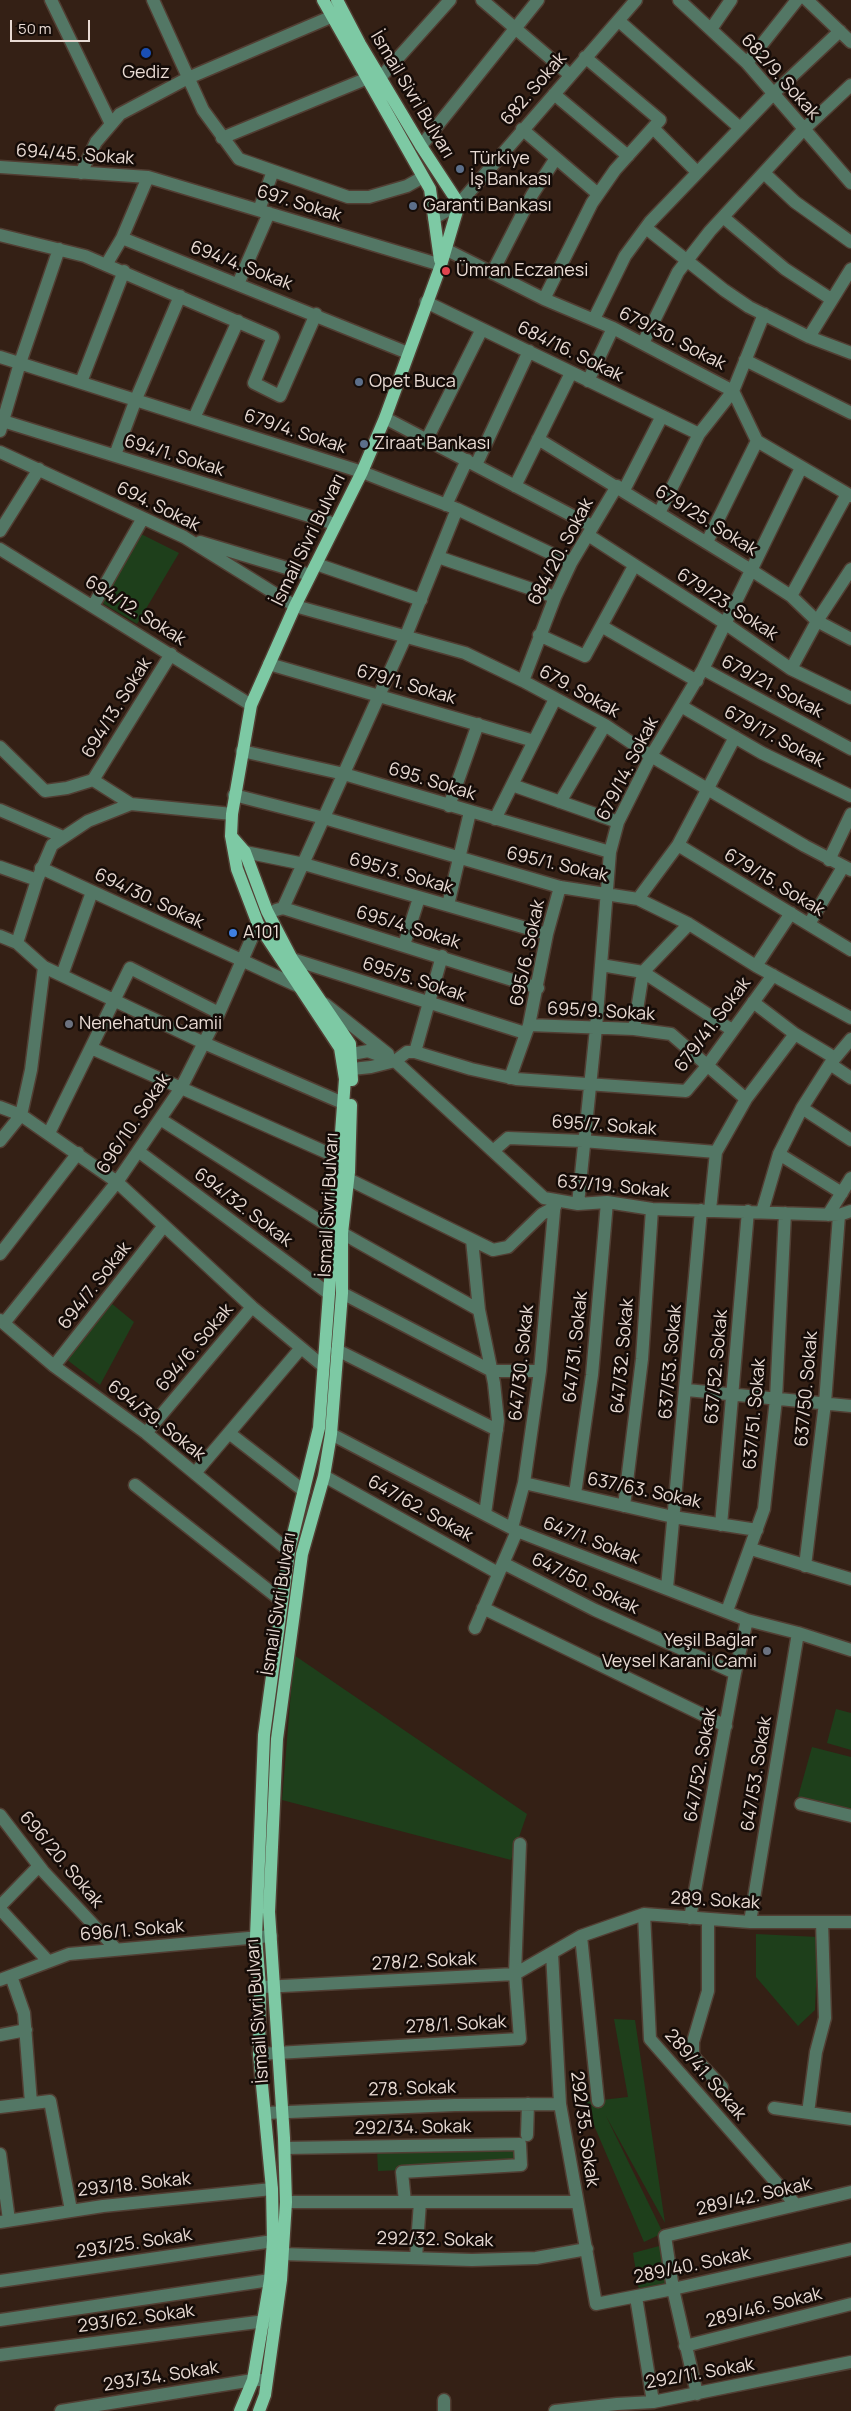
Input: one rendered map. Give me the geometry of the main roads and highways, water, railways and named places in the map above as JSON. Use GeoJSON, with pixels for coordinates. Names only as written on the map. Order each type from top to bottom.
{"type":"FeatureCollection","features":[{"type":"Feature","properties":{"kind":"main road","name":"İsmail Sivri Bulvarı"},"geometry":{"type":"LineString","coordinates":[[240,2411],[253,2380],[282,2280],[286,2202],[285,2148],[271,1936],[270,1892],[277,1739],[302,1554],[324,1476],[331,1434],[342,1293],[337,1231],[338,1158],[349,1062],[258,924],[236,869],[231,836],[232,814],[251,705],[295,606],[362,472],[385,418],[441,265],[459,204],[323,0]]}},
{"type":"Feature","properties":{"kind":"main road","name":"İsmail Sivri Bulvarı"},"geometry":{"type":"LineString","coordinates":[[337,0],[430,190],[441,265]]}},
{"type":"Feature","properties":{"kind":"main road","name":"İsmail Sivri Bulvarı"},"geometry":{"type":"LineString","coordinates":[[231,836],[245,852],[267,911],[292,959],[350,1044],[348,1179],[337,1231],[328,1293],[319,1428],[289,1551],[264,1735],[256,1937],[260,1987],[259,2054],[272,2189],[273,2241],[267,2380],[265,2395],[259,2411]]}},
{"type":"Feature","properties":{"kind":"main road"},"geometry":{"type":"LineString","coordinates":[[282,1601],[295,1602]]}},
{"type":"Feature","properties":{"kind":"place","name":"Gediz"},"geometry":{"type":"Point","coordinates":[146,53]}},
{"type":"Feature","properties":{"kind":"place","name":"Türkiye İş Bankası"},"geometry":{"type":"Point","coordinates":[460,169]}},
{"type":"Feature","properties":{"kind":"place","name":"Garanti Bankası"},"geometry":{"type":"Point","coordinates":[413,206]}},
{"type":"Feature","properties":{"kind":"place","name":"Ümran Eczanesi"},"geometry":{"type":"Point","coordinates":[446,271]}},
{"type":"Feature","properties":{"kind":"place","name":"Opet Buca"},"geometry":{"type":"Point","coordinates":[359,382]}},
{"type":"Feature","properties":{"kind":"place","name":"Ziraat Bankası"},"geometry":{"type":"Point","coordinates":[364,444]}},
{"type":"Feature","properties":{"kind":"place","name":"A101"},"geometry":{"type":"Point","coordinates":[233,933]}},
{"type":"Feature","properties":{"kind":"place","name":"Nenehatun Camii"},"geometry":{"type":"Point","coordinates":[69,1024]}},
{"type":"Feature","properties":{"kind":"place","name":"Yeşil Bağlar Veysel Karani Cami"},"geometry":{"type":"Point","coordinates":[767,1651]}}]}
